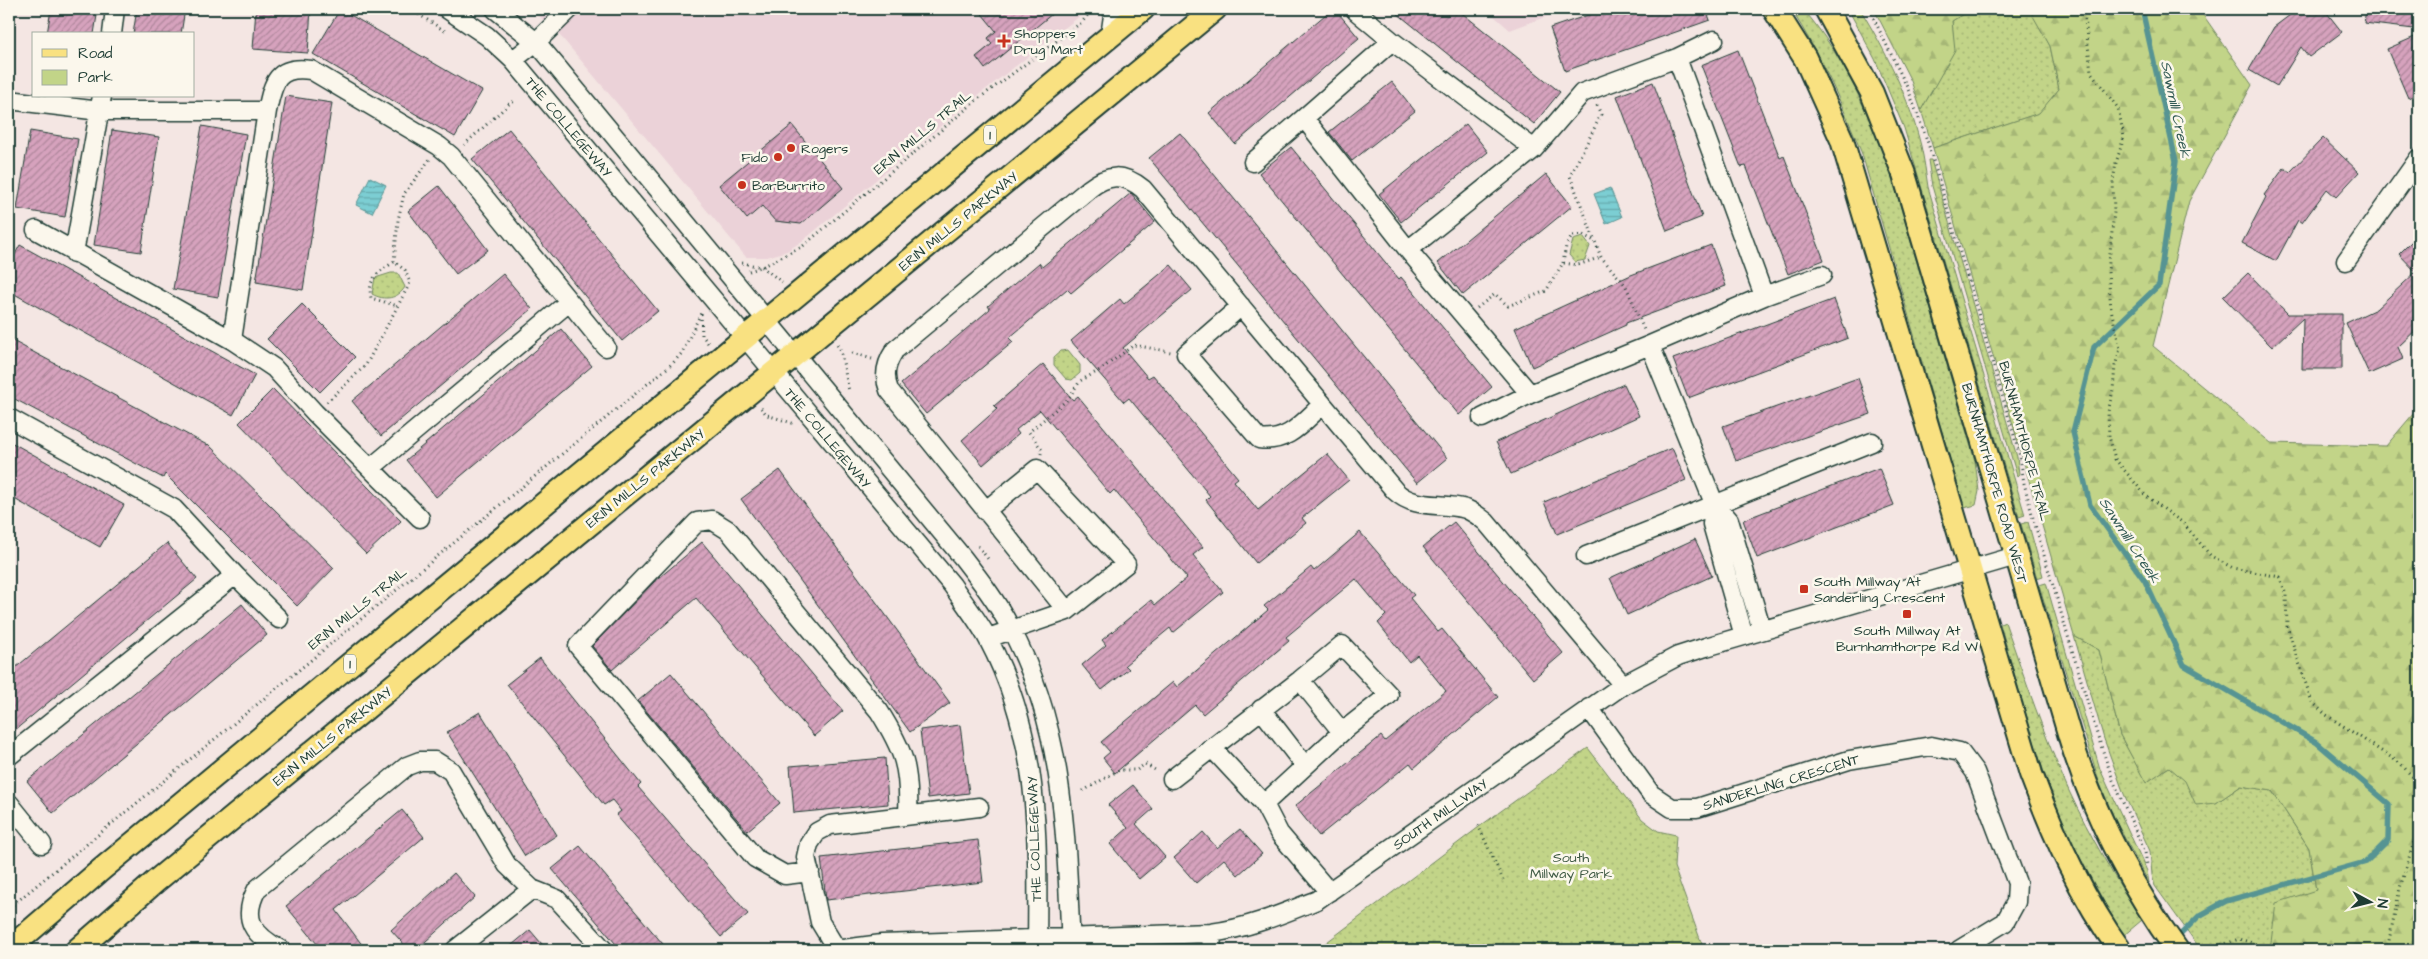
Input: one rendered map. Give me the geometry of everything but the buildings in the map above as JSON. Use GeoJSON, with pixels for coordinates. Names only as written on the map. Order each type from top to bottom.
{"type":"FeatureCollection","features":[{"type":"Feature","properties":{"kind":"main road","name":"1"},"geometry":{"type":"LineString","coordinates":[[9,949],[109,862],[1143,9]]}},
{"type":"Feature","properties":{"kind":"main road","name":"ERIN MILLS PARKWAY"},"geometry":{"type":"LineString","coordinates":[[77,950],[156,881],[1215,9]]}},
{"type":"Feature","properties":{"kind":"main road"},"geometry":{"type":"LineString","coordinates":[[1774,9],[1809,65],[1842,140],[2016,728],[2041,802],[2071,869],[2100,921],[2120,950]]}},
{"type":"Feature","properties":{"kind":"main road","name":"BURNHAMTHORPE ROAD WEST"},"geometry":{"type":"LineString","coordinates":[[1826,9],[1872,94],[1901,166],[2078,764],[2107,836],[2139,893],[2177,950]]}},
{"type":"Feature","properties":{"kind":"street"},"geometry":{"type":"LineString","coordinates":[[112,32],[115,9]]}},
{"type":"Feature","properties":{"kind":"street","name":"THE COLLEGEWAY"},"geometry":{"type":"LineString","coordinates":[[446,9],[487,36],[513,60],[952,585],[988,638],[1010,687],[1026,737],[1033,778],[1036,827],[1037,945]]}},
{"type":"Feature","properties":{"kind":"street","name":"THE COLLEGEWAY"},"geometry":{"type":"LineString","coordinates":[[495,9],[536,42],[796,354],[963,558],[996,602],[1011,629],[1031,674],[1053,741],[1068,850],[1071,944]]}},
{"type":"Feature","properties":{"kind":"street"},"geometry":{"type":"LineString","coordinates":[[513,60],[536,42],[570,9]]}},
{"type":"Feature","properties":{"kind":"street"},"geometry":{"type":"LineString","coordinates":[[1110,36],[1114,9]]}},
{"type":"Feature","properties":{"kind":"street"},"geometry":{"type":"LineString","coordinates":[[1356,11],[1392,42],[1534,149]]}},
{"type":"Feature","properties":{"kind":"street"},"geometry":{"type":"LineString","coordinates":[[1408,250],[1534,149],[1575,100],[1590,88],[1677,58],[1714,40]]}},
{"type":"Feature","properties":{"kind":"street"},"geometry":{"type":"LineString","coordinates":[[1253,162],[1392,42]]}},
{"type":"Feature","properties":{"kind":"street"},"geometry":{"type":"LineString","coordinates":[[1677,58],[1764,296]]}},
{"type":"Feature","properties":{"kind":"street"},"geometry":{"type":"LineString","coordinates":[[232,340],[271,89],[277,79],[286,71],[298,68],[311,70],[445,151],[606,347]]}},
{"type":"Feature","properties":{"kind":"street"},"geometry":{"type":"LineString","coordinates":[[9,100],[267,111]]}},
{"type":"Feature","properties":{"kind":"street"},"geometry":{"type":"LineString","coordinates":[[74,253],[101,104]]}},
{"type":"Feature","properties":{"kind":"street"},"geometry":{"type":"LineString","coordinates":[[1304,118],[1408,250],[1530,394]]}},
{"type":"Feature","properties":{"kind":"street"},"geometry":{"type":"LineString","coordinates":[[2346,262],[2419,158]]}},
{"type":"Feature","properties":{"kind":"street"},"geometry":{"type":"LineString","coordinates":[[1067,611],[889,390],[885,380],[889,359],[894,350],[1089,188],[1100,180],[1110,177],[1129,180],[1136,184],[1401,497],[1419,504],[1468,510],[1486,522],[1623,685]]}},
{"type":"Feature","properties":{"kind":"street"},"geometry":{"type":"LineString","coordinates":[[36,230],[232,340],[274,368],[420,518]]}},
{"type":"Feature","properties":{"kind":"street"},"geometry":{"type":"LineString","coordinates":[[1482,418],[1530,394],[1764,296],[1822,275]]}},
{"type":"Feature","properties":{"kind":"street"},"geometry":{"type":"LineString","coordinates":[[372,468],[569,302]]}},
{"type":"Feature","properties":{"kind":"street"},"geometry":{"type":"LineString","coordinates":[[1241,306],[1186,354],[1259,439],[1273,441],[1284,437],[1322,405]]}},
{"type":"Feature","properties":{"kind":"street"},"geometry":{"type":"LineString","coordinates":[[1650,344],[1714,502],[1729,520],[1762,630]]}},
{"type":"Feature","properties":{"kind":"street"},"geometry":{"type":"LineString","coordinates":[[9,418],[174,509],[279,619]]}},
{"type":"Feature","properties":{"kind":"street"},"geometry":{"type":"LineString","coordinates":[[1586,556],[1714,502],[1872,442]]}},
{"type":"Feature","properties":{"kind":"street"},"geometry":{"type":"LineString","coordinates":[[985,511],[1037,469],[1126,564],[1067,611],[988,638]]}},
{"type":"Feature","properties":{"kind":"street"},"geometry":{"type":"LineString","coordinates":[[1714,502],[1712,524],[1744,636]]}},
{"type":"Feature","properties":{"kind":"street"},"geometry":{"type":"LineString","coordinates":[[810,872],[785,875],[754,858],[578,646],[697,522],[712,520],[728,530],[879,711],[899,743],[909,784],[908,815]]}},
{"type":"Feature","properties":{"kind":"street","name":"SOUTH MILLWAY"},"geometry":{"type":"LineString","coordinates":[[836,950],[882,944],[1037,945],[1211,942],[1235,930],[1265,921],[1317,900],[1623,685],[1678,656],[2016,556]]}},
{"type":"Feature","properties":{"kind":"street"},"geometry":{"type":"LineString","coordinates":[[9,756],[235,575]]}},
{"type":"Feature","properties":{"kind":"street"},"geometry":{"type":"LineString","coordinates":[[1172,779],[1300,680],[1342,644],[1389,695],[1342,732],[1264,804]]}},
{"type":"Feature","properties":{"kind":"street"},"geometry":{"type":"LineString","coordinates":[[1300,680],[1342,732]]}},
{"type":"Feature","properties":{"kind":"street","name":"SANDERLING CRESCENT"},"geometry":{"type":"LineString","coordinates":[[1589,708],[1651,794],[1672,808],[1697,808],[1849,760],[1931,746],[1960,752],[1975,772],[2017,883],[2016,902],[2005,922],[1959,950]]}},
{"type":"Feature","properties":{"kind":"street"},"geometry":{"type":"LineString","coordinates":[[1261,709],[1305,766]]}},
{"type":"Feature","properties":{"kind":"street"},"geometry":{"type":"LineString","coordinates":[[1212,748],[1264,804],[1279,833],[1329,892]]}},
{"type":"Feature","properties":{"kind":"street"},"geometry":{"type":"LineString","coordinates":[[281,950],[260,939],[252,923],[249,904],[257,889],[407,766],[420,760],[435,761],[450,771],[507,865],[532,888],[557,899],[604,950]]}},
{"type":"Feature","properties":{"kind":"street"},"geometry":{"type":"LineString","coordinates":[[9,803],[42,844]]}},
{"type":"Feature","properties":{"kind":"street"},"geometry":{"type":"LineString","coordinates":[[836,950],[820,922],[806,857],[809,844],[817,832],[830,825],[980,806]]}},
{"type":"Feature","properties":{"kind":"street"},"geometry":{"type":"LineString","coordinates":[[454,950],[532,888]]}},
{"type":"Feature","properties":{"kind":"path"},"geometry":{"type":"LineString","coordinates":[[410,9],[451,35]]}},
{"type":"Feature","properties":{"kind":"path","name":"ERIN MILLS TRAIL"},"geometry":{"type":"LineString","coordinates":[[762,267],[803,246],[977,100],[1082,22],[1093,9]]}},
{"type":"Feature","properties":{"kind":"path","name":"BURNHAMTHORPE TRAIL"},"geometry":{"type":"LineString","coordinates":[[1869,9],[1908,90],[1928,143],[2020,456],[2033,518],[2097,734],[2113,780],[2145,852]]}},
{"type":"Feature","properties":{"kind":"path"},"geometry":{"type":"LineString","coordinates":[[2084,9],[2091,72],[2118,108],[2124,137],[2113,181],[2114,212],[2108,272],[2111,309],[2120,349],[2114,366],[2113,390],[2108,412],[2109,436],[2115,459],[2146,496],[2183,523],[2211,556],[2233,568],[2280,577],[2286,595],[2287,626],[2312,702],[2325,714],[2401,764],[2419,784]]}},
{"type":"Feature","properties":{"kind":"path"},"geometry":{"type":"LineString","coordinates":[[1590,88],[1601,115],[1570,176],[1601,257],[1626,286],[1650,344]]}},
{"type":"Feature","properties":{"kind":"path"},"geometry":{"type":"LineString","coordinates":[[394,262],[398,220],[404,194],[445,151],[516,100]]}},
{"type":"Feature","properties":{"kind":"path"},"geometry":{"type":"LineString","coordinates":[[1466,318],[1495,294],[1508,306],[1546,291],[1563,263],[1566,246],[1572,236],[1583,235],[1595,241]]}},
{"type":"Feature","properties":{"kind":"path"},"geometry":{"type":"LineString","coordinates":[[1563,263],[1578,264],[1601,257]]}},
{"type":"Feature","properties":{"kind":"path"},"geometry":{"type":"LineString","coordinates":[[394,262],[374,275],[369,287],[371,298],[398,306]]}},
{"type":"Feature","properties":{"kind":"path"},"geometry":{"type":"LineString","coordinates":[[316,413],[366,365],[410,283],[405,270],[394,262]]}},
{"type":"Feature","properties":{"kind":"path"},"geometry":{"type":"LineString","coordinates":[[695,304],[701,312],[702,335],[720,358]]}},
{"type":"Feature","properties":{"kind":"path","name":"ERIN MILLS TRAIL"},"geometry":{"type":"LineString","coordinates":[[9,908],[673,363],[682,353],[701,312]]}},
{"type":"Feature","properties":{"kind":"path"},"geometry":{"type":"LineString","coordinates":[[1037,469],[1042,450],[1028,432],[1068,399],[1080,381],[1100,370],[1134,345],[1186,354]]}},
{"type":"Feature","properties":{"kind":"path"},"geometry":{"type":"LineString","coordinates":[[749,393],[767,416],[798,425]]}},
{"type":"Feature","properties":{"kind":"path"},"geometry":{"type":"LineString","coordinates":[[1083,791],[1119,770],[1137,770],[1145,764],[1172,779]]}},
{"type":"Feature","properties":{"kind":"path"},"geometry":{"type":"LineString","coordinates":[[2387,950],[2400,888],[2415,838],[2419,812]]}},
{"type":"Feature","properties":{"kind":"path"},"geometry":{"type":"LineString","coordinates":[[1478,825],[1503,880]]}},
{"type":"Feature","properties":{"kind":"path"},"geometry":{"type":"LineString","coordinates":[[2207,950],[2239,939],[2277,950]]}},
{"type":"Feature","properties":{"kind":"shaded area"},"geometry":{"type":"Polygon","coordinates":[[[532,9],[1089,9],[967,104],[805,239],[787,251],[767,257],[746,257],[563,39],[532,9]]]}},
{"type":"Feature","properties":{"kind":"shaded area"},"geometry":{"type":"Polygon","coordinates":[[[1486,9],[1566,9],[1510,30],[1486,9]]]}},
{"type":"Feature","properties":{"kind":"green space"},"geometry":{"type":"Polygon","coordinates":[[[1791,9],[1803,9],[1833,49],[1868,116],[1887,163],[1975,461],[1979,491],[1976,505],[1964,508],[1862,154],[1830,80],[1812,44],[1791,9]]]}},
{"type":"Feature","properties":{"kind":"green space"},"geometry":{"type":"Polygon","coordinates":[[[1848,9],[1860,9],[1888,58],[1910,110],[1921,146],[1928,187],[2025,515],[2019,517],[1904,128],[1875,59],[1848,9]]]}},
{"type":"Feature","properties":{"kind":"green space"},"geometry":{"type":"Polygon","coordinates":[[[1874,9],[1971,9],[1952,21],[1955,50],[1921,110],[1911,81],[1874,9]]]}},
{"type":"Feature","properties":{"kind":"green space"},"geometry":{"type":"Polygon","coordinates":[[[1971,9],[2030,9],[2050,46],[2059,89],[2040,113],[1933,148],[1921,110],[1954,50],[1952,21],[1971,9]]]}},
{"type":"Feature","properties":{"kind":"green space"},"geometry":{"type":"Polygon","coordinates":[[[2029,9],[2199,9],[2252,85],[2189,201],[2153,346],[2271,443],[2386,446],[2419,407],[2419,950],[2270,950],[2276,903],[2316,890],[2309,848],[2272,791],[2241,786],[2216,803],[2196,805],[2185,781],[2169,767],[2146,783],[2120,735],[2099,650],[2074,636],[1933,148],[2039,113],[2059,89],[2050,46],[2029,9]]]}},
{"type":"Feature","properties":{"kind":"green space"},"geometry":{"type":"Polygon","coordinates":[[[1928,160],[1931,160],[2017,457],[2019,474],[2017,476],[1932,186],[1928,160]]]}},
{"type":"Feature","properties":{"kind":"green space"},"geometry":{"type":"Polygon","coordinates":[[[1583,237],[1590,246],[1585,260],[1575,262],[1569,255],[1573,240],[1583,237]]]}},
{"type":"Feature","properties":{"kind":"green space"},"geometry":{"type":"Polygon","coordinates":[[[398,273],[405,287],[402,291],[390,298],[381,298],[372,294],[375,278],[398,273]]]}},
{"type":"Feature","properties":{"kind":"green space"},"geometry":{"type":"Polygon","coordinates":[[[1068,350],[1080,365],[1080,373],[1072,380],[1066,379],[1054,365],[1054,357],[1061,351],[1068,350]]]}},
{"type":"Feature","properties":{"kind":"green space"},"geometry":{"type":"Polygon","coordinates":[[[2028,522],[2043,576],[2037,578],[2021,524],[2028,522]]]}},
{"type":"Feature","properties":{"kind":"green space"},"geometry":{"type":"Polygon","coordinates":[[[2046,583],[2100,769],[2147,871],[2149,883],[2115,820],[2100,784],[2039,585],[2046,583]]]}},
{"type":"Feature","properties":{"kind":"green space"},"geometry":{"type":"Polygon","coordinates":[[[2005,622],[2027,686],[2069,791],[2103,857],[2142,920],[2123,936],[2092,881],[2054,800],[2029,725],[2000,624],[2005,622]]]}},
{"type":"Feature","properties":{"kind":"green space"},"geometry":{"type":"Polygon","coordinates":[[[2074,636],[2099,650],[2120,735],[2146,782],[2169,767],[2216,803],[2241,786],[2272,791],[2309,848],[2316,890],[2270,944],[2270,950],[2201,950],[2155,886],[2150,851],[2124,794],[2104,739],[2074,636]]]}},
{"type":"Feature","properties":{"kind":"green space","name":"South Millway Park"},"geometry":{"type":"Polygon","coordinates":[[[1588,748],[1642,819],[1658,831],[1676,835],[1674,867],[1704,950],[1320,950],[1319,948],[1483,824],[1588,748]]]}},
{"type":"Feature","properties":{"kind":"water"},"geometry":{"type":"Polygon","coordinates":[[[370,177],[386,185],[372,213],[356,205],[370,177]]]}},
{"type":"Feature","properties":{"kind":"water"},"geometry":{"type":"Polygon","coordinates":[[[1610,188],[1622,217],[1606,224],[1594,194],[1610,188]]]}},
{"type":"Feature","properties":{"kind":"waterway","name":"Sawmill Creek"},"geometry":{"type":"LineString","coordinates":[[2142,9],[2176,161],[2159,285],[2094,347],[2073,432],[2090,505],[2145,581],[2184,665],[2316,742],[2389,804],[2388,840],[2366,862],[2226,901],[2199,916],[2176,939]]}},
{"type":"Feature","properties":{"kind":"place","name":"Shoppers Drug Mart"},"geometry":{"type":"Point","coordinates":[1004,41]}},
{"type":"Feature","properties":{"kind":"place","name":"Rogers"},"geometry":{"type":"Point","coordinates":[791,148]}},
{"type":"Feature","properties":{"kind":"place","name":"Fido"},"geometry":{"type":"Point","coordinates":[778,157]}},
{"type":"Feature","properties":{"kind":"place","name":"BarBurrito"},"geometry":{"type":"Point","coordinates":[742,185]}},
{"type":"Feature","properties":{"kind":"place","name":"South Millway At Sanderling Crescent"},"geometry":{"type":"Point","coordinates":[1804,589]}},
{"type":"Feature","properties":{"kind":"place","name":"South Millway At Burnhamthorpe Rd W"},"geometry":{"type":"Point","coordinates":[1907,614]}}]}
